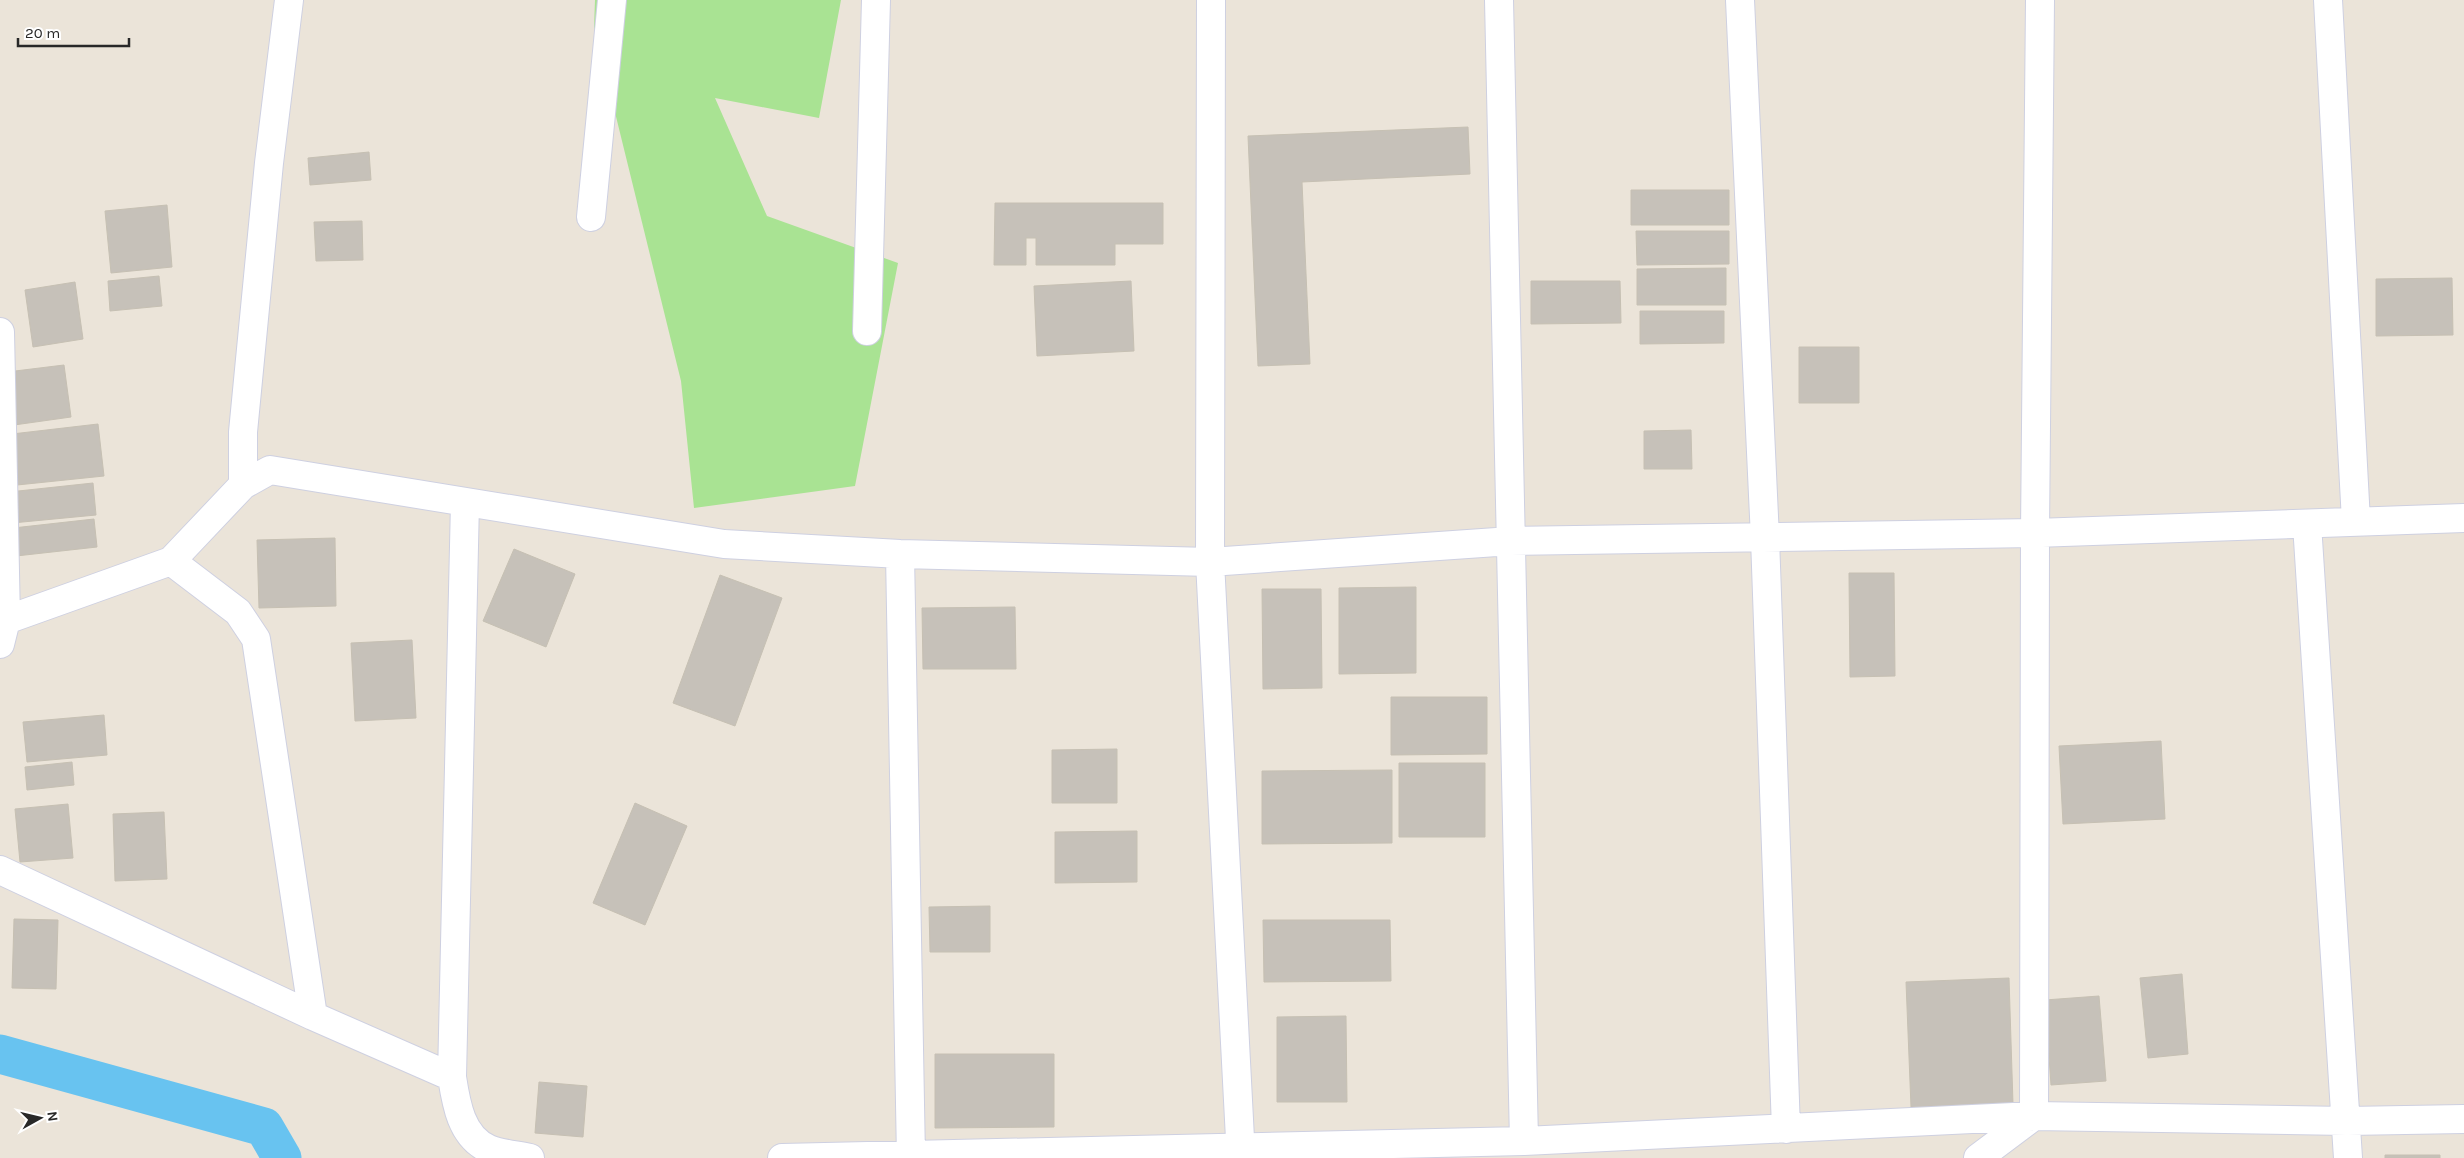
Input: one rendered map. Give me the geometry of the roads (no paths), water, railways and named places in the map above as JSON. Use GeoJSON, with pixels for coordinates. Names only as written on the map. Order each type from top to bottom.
{"type":"FeatureCollection","features":[{"type":"Feature","properties":{"kind":"street"},"geometry":{"type":"LineString","coordinates":[[243,485],[243,432],[269,163],[289,0]]}},
{"type":"Feature","properties":{"kind":"street"},"geometry":{"type":"LineString","coordinates":[[590,217],[612,0]]}},
{"type":"Feature","properties":{"kind":"street"},"geometry":{"type":"LineString","coordinates":[[867,331],[876,0]]}},
{"type":"Feature","properties":{"kind":"street"},"geometry":{"type":"LineString","coordinates":[[1211,0],[1210,562],[1241,1153]]}},
{"type":"Feature","properties":{"kind":"street"},"geometry":{"type":"LineString","coordinates":[[1498,0],[1524,1141]]}},
{"type":"Feature","properties":{"kind":"street"},"geometry":{"type":"LineString","coordinates":[[1740,0],[1765,538],[1786,1129]]}},
{"type":"Feature","properties":{"kind":"street"},"geometry":{"type":"LineString","coordinates":[[2034,1116],[2035,533],[2040,0]]}},
{"type":"Feature","properties":{"kind":"street"},"geometry":{"type":"LineString","coordinates":[[2328,0],[2356,521]]}},
{"type":"Feature","properties":{"kind":"street"},"geometry":{"type":"LineString","coordinates":[[0,333],[3,632],[171,561],[243,485],[270,470],[724,544],[900,554],[1210,562],[1511,541],[2035,533],[2464,518]]}},
{"type":"Feature","properties":{"kind":"street"},"geometry":{"type":"LineString","coordinates":[[465,502],[452,1077],[463,1122],[472,1138],[489,1149],[530,1158]]}},
{"type":"Feature","properties":{"kind":"street"},"geometry":{"type":"LineString","coordinates":[[2307,524],[2348,1158]]}},
{"type":"Feature","properties":{"kind":"street"},"geometry":{"type":"LineString","coordinates":[[900,554],[911,1157]]}},
{"type":"Feature","properties":{"kind":"street"},"geometry":{"type":"LineString","coordinates":[[171,561],[238,612],[256,639],[313,1016]]}},
{"type":"Feature","properties":{"kind":"street"},"geometry":{"type":"LineString","coordinates":[[0,870],[313,1016],[452,1077]]}},
{"type":"Feature","properties":{"kind":"street"},"geometry":{"type":"LineString","coordinates":[[1978,1158],[2034,1116]]}},
{"type":"Feature","properties":{"kind":"street"},"geometry":{"type":"LineString","coordinates":[[782,1158],[1241,1153],[2034,1116],[2347,1121],[2464,1119]]}},
{"type":"Feature","properties":{"kind":"waterway"},"geometry":{"type":"LineString","coordinates":[[0,1054],[264,1127],[282,1158]]}}]}
